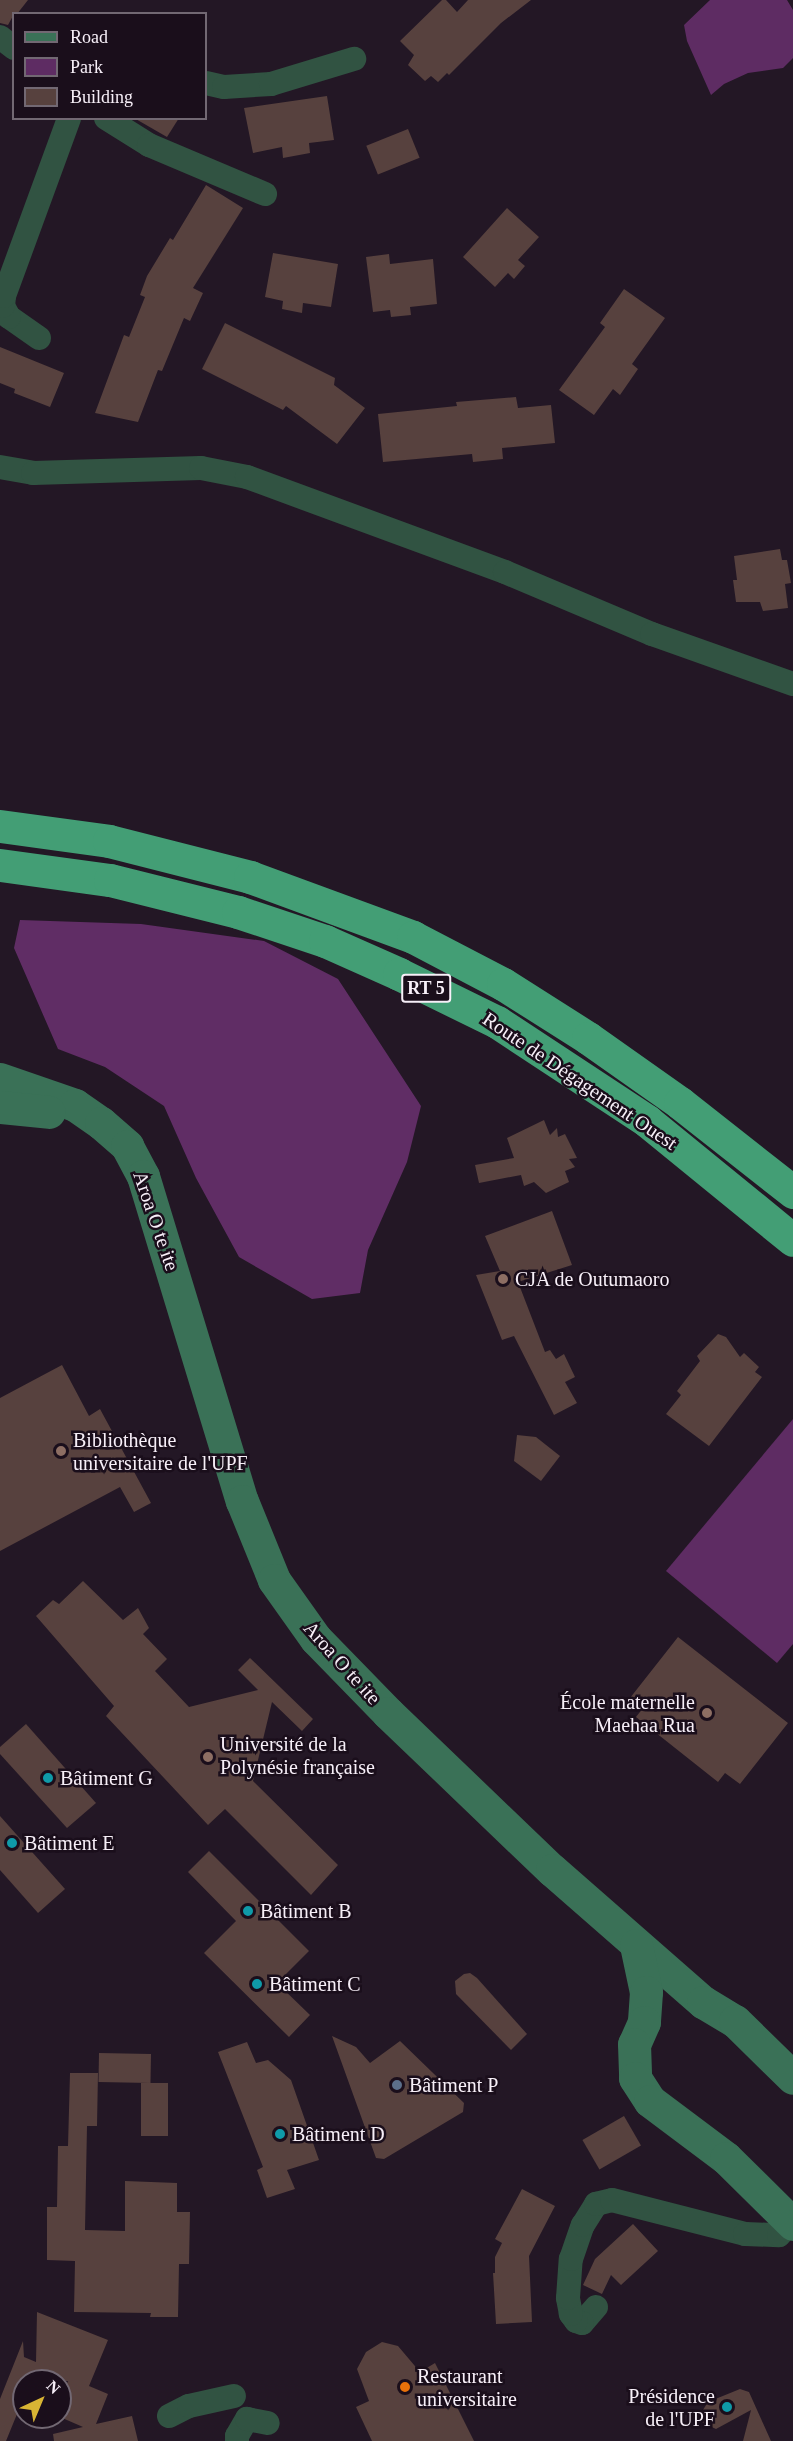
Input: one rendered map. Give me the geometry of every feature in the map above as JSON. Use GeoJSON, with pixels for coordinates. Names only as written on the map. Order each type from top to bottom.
{"type":"FeatureCollection","features":[{"type":"Feature","properties":{"kind":"highway","name":"Route de Dégagement Ouest"},"geometry":{"type":"LineString","coordinates":[[0,826],[109,841],[250,877],[413,938],[502,984],[588,1038],[680,1103],[793,1192]]}},
{"type":"Feature","properties":{"kind":"highway","name":"Route de Dégagement Ouest"},"geometry":{"type":"LineString","coordinates":[[0,865],[110,880],[238,912],[326,941],[399,974],[497,1022],[647,1121],[793,1240]]}},
{"type":"Feature","properties":{"kind":"main road","name":"Aroa O te ite"},"geometry":{"type":"LineString","coordinates":[[0,1079],[75,1105],[101,1123],[127,1146],[143,1176],[242,1501],[274,1580],[316,1639],[388,1713],[552,1870],[703,2002],[735,2021],[793,2078]]}},
{"type":"Feature","properties":{"kind":"main road"},"geometry":{"type":"LineString","coordinates":[[0,1107],[101,1123]]}},
{"type":"Feature","properties":{"kind":"main road"},"geometry":{"type":"LineString","coordinates":[[636,1945],[646,1992],[644,2022],[634,2044],[635,2078],[650,2101],[726,2158],[793,2223]]}},
{"type":"Feature","properties":{"kind":"main road"},"geometry":{"type":"LineString","coordinates":[[644,2022],[666,2006],[703,2002]]}},
{"type":"Feature","properties":{"kind":"street"},"geometry":{"type":"LineString","coordinates":[[0,37],[12,46]]}},
{"type":"Feature","properties":{"kind":"street"},"geometry":{"type":"LineString","coordinates":[[207,83],[224,87],[271,84],[354,59]]}},
{"type":"Feature","properties":{"kind":"street"},"geometry":{"type":"LineString","coordinates":[[39,338],[9,317],[3,306],[4,296],[68,120]]}},
{"type":"Feature","properties":{"kind":"street"},"geometry":{"type":"LineString","coordinates":[[109,120],[149,145],[265,194]]}},
{"type":"Feature","properties":{"kind":"street"},"geometry":{"type":"LineString","coordinates":[[0,467],[33,472],[201,468],[247,477],[505,572],[652,634],[793,684]]}},
{"type":"Feature","properties":{"kind":"street"},"geometry":{"type":"LineString","coordinates":[[596,2307],[582,2323],[576,2321],[571,2314],[568,2298],[571,2259],[583,2225],[596,2204],[612,2200],[704,2226],[745,2234],[779,2235],[793,2223]]}},
{"type":"Feature","properties":{"kind":"street"},"geometry":{"type":"LineString","coordinates":[[169,2416],[189,2406],[234,2396]]}},
{"type":"Feature","properties":{"kind":"street"},"geometry":{"type":"LineString","coordinates":[[237,2441],[237,2436],[247,2419],[268,2423]]}},
{"type":"Feature","properties":{"kind":"green space"},"geometry":{"type":"Polygon","coordinates":[[[710,0],[787,0],[793,10],[793,58],[783,68],[748,73],[724,84],[711,95],[687,41],[684,25],[710,0]]]}},
{"type":"Feature","properties":{"kind":"green space"},"geometry":{"type":"Polygon","coordinates":[[[793,1419],[793,1644],[777,1663],[666,1571],[793,1419]]]}},
{"type":"Feature","properties":{"kind":"shaded area"},"geometry":{"type":"Polygon","coordinates":[[[20,920],[141,924],[264,941],[338,979],[421,1106],[407,1162],[368,1250],[360,1293],[312,1299],[239,1257],[196,1178],[164,1106],[105,1067],[58,1049],[14,948],[20,920]]]}},
{"type":"Feature","properties":{"kind":"building"},"geometry":{"type":"Polygon","coordinates":[[[0,0],[28,0],[19,12],[12,12],[8,25],[0,23],[0,0]]]}},
{"type":"Feature","properties":{"kind":"building"},"geometry":{"type":"Polygon","coordinates":[[[442,0],[446,0],[457,12],[468,0],[531,0],[501,23],[449,75],[447,73],[438,82],[431,76],[425,81],[408,65],[414,55],[400,41],[442,0]]]}},
{"type":"Feature","properties":{"kind":"building"},"geometry":{"type":"Polygon","coordinates":[[[327,96],[334,140],[309,143],[310,153],[283,158],[282,147],[253,153],[244,108],[327,96]]]}},
{"type":"Feature","properties":{"kind":"building"},"geometry":{"type":"Polygon","coordinates":[[[137,120],[178,120],[167,137],[137,120]]]}},
{"type":"Feature","properties":{"kind":"building"},"geometry":{"type":"Polygon","coordinates":[[[408,129],[420,158],[378,175],[366,146],[408,129]]]}},
{"type":"Feature","properties":{"kind":"building"},"geometry":{"type":"Polygon","coordinates":[[[206,185],[243,208],[193,288],[203,293],[190,321],[184,318],[162,371],[158,370],[138,422],[95,413],[124,335],[129,337],[145,297],[140,295],[147,276],[170,238],[173,240],[206,185]]]}},
{"type":"Feature","properties":{"kind":"building"},"geometry":{"type":"Polygon","coordinates":[[[507,208],[539,237],[518,260],[525,266],[514,279],[508,273],[495,287],[463,257],[507,208]]]}},
{"type":"Feature","properties":{"kind":"building"},"geometry":{"type":"Polygon","coordinates":[[[273,253],[338,264],[331,307],[303,303],[302,313],[282,309],[283,301],[265,297],[273,253]]]}},
{"type":"Feature","properties":{"kind":"building"},"geometry":{"type":"Polygon","coordinates":[[[389,254],[390,264],[433,259],[437,304],[410,307],[411,315],[391,317],[390,310],[373,312],[366,257],[389,254]]]}},
{"type":"Feature","properties":{"kind":"building"},"geometry":{"type":"Polygon","coordinates":[[[624,289],[665,318],[632,364],[638,369],[620,395],[613,389],[594,415],[559,390],[605,327],[600,323],[624,289]]]}},
{"type":"Feature","properties":{"kind":"building"},"geometry":{"type":"Polygon","coordinates":[[[225,323],[335,378],[334,385],[365,408],[337,444],[286,406],[283,410],[202,369],[225,323]]]}},
{"type":"Feature","properties":{"kind":"building"},"geometry":{"type":"Polygon","coordinates":[[[0,347],[64,373],[50,407],[14,393],[15,389],[0,383],[0,347]]]}},
{"type":"Feature","properties":{"kind":"building"},"geometry":{"type":"Polygon","coordinates":[[[516,397],[518,408],[551,405],[555,443],[502,448],[503,459],[473,462],[472,454],[383,462],[378,414],[457,406],[456,402],[516,397]]]}},
{"type":"Feature","properties":{"kind":"building"},"geometry":{"type":"Polygon","coordinates":[[[780,549],[782,560],[787,560],[791,583],[785,584],[788,608],[763,611],[760,602],[736,602],[733,580],[737,580],[734,556],[780,549]]]}},
{"type":"Feature","properties":{"kind":"building"},"geometry":{"type":"Polygon","coordinates":[[[544,1120],[550,1135],[557,1128],[558,1137],[565,1134],[577,1158],[569,1159],[575,1167],[565,1171],[569,1182],[546,1193],[534,1182],[524,1186],[521,1175],[479,1183],[475,1165],[514,1158],[507,1138],[544,1120]]]}},
{"type":"Feature","properties":{"kind":"building","name":"CJA de Outumaoro"},"geometry":{"type":"Polygon","coordinates":[[[552,1211],[572,1265],[518,1282],[545,1352],[550,1350],[556,1359],[564,1354],[575,1377],[565,1382],[577,1403],[554,1415],[514,1336],[502,1340],[476,1275],[500,1271],[485,1236],[552,1211]]]}},
{"type":"Feature","properties":{"kind":"building"},"geometry":{"type":"Polygon","coordinates":[[[718,1334],[726,1337],[740,1357],[744,1353],[759,1367],[755,1372],[762,1377],[709,1446],[666,1414],[681,1395],[677,1391],[700,1361],[697,1356],[718,1334]]]}},
{"type":"Feature","properties":{"kind":"building","name":"Bibliothèque universitaire de l'UPF"},"geometry":{"type":"Polygon","coordinates":[[[62,1365],[89,1416],[100,1409],[151,1503],[134,1512],[120,1487],[0,1551],[0,1398],[62,1365]]]}},
{"type":"Feature","properties":{"kind":"building"},"geometry":{"type":"Polygon","coordinates":[[[517,1435],[536,1437],[560,1456],[541,1481],[514,1461],[517,1435]]]}},
{"type":"Feature","properties":{"kind":"building"},"geometry":{"type":"Polygon","coordinates":[[[83,1581],[123,1620],[138,1608],[149,1628],[143,1634],[167,1659],[155,1671],[189,1707],[258,1690],[238,1670],[250,1658],[313,1719],[302,1731],[272,1702],[253,1781],[338,1865],[311,1895],[225,1809],[208,1825],[106,1716],[114,1706],[36,1616],[53,1600],[59,1604],[83,1581]]]}},
{"type":"Feature","properties":{"kind":"building","name":"École maternelle Maehaa Rua"},"geometry":{"type":"Polygon","coordinates":[[[678,1637],[788,1723],[740,1784],[725,1773],[718,1782],[636,1717],[643,1708],[630,1698],[678,1637]]]}},
{"type":"Feature","properties":{"kind":"building","name":"Bâtiment G"},"geometry":{"type":"Polygon","coordinates":[[[26,1724],[96,1803],[67,1828],[0,1754],[0,1747],[26,1724]]]}},
{"type":"Feature","properties":{"kind":"building","name":"Bâtiment E"},"geometry":{"type":"Polygon","coordinates":[[[0,1816],[65,1889],[38,1913],[0,1870],[0,1816]]]}},
{"type":"Feature","properties":{"kind":"building"},"geometry":{"type":"Polygon","coordinates":[[[209,1851],[309,1951],[277,1983],[310,2015],[289,2037],[204,1953],[236,1921],[188,1872],[209,1851]]]}},
{"type":"Feature","properties":{"kind":"building"},"geometry":{"type":"Polygon","coordinates":[[[470,1973],[527,2034],[511,2050],[456,1994],[455,1981],[464,1974],[470,1973]]]}},
{"type":"Feature","properties":{"kind":"building","name":"Bâtiment P"},"geometry":{"type":"Polygon","coordinates":[[[332,2036],[356,2047],[370,2063],[400,2041],[464,2103],[463,2112],[384,2159],[376,2158],[332,2036]]]}},
{"type":"Feature","properties":{"kind":"building","name":"Bâtiment D"},"geometry":{"type":"Polygon","coordinates":[[[247,2042],[256,2063],[268,2060],[291,2080],[319,2160],[287,2170],[295,2189],[267,2198],[257,2170],[263,2167],[218,2052],[247,2042]]]}},
{"type":"Feature","properties":{"kind":"building"},"geometry":{"type":"Polygon","coordinates":[[[99,2053],[151,2054],[150,2083],[98,2082],[99,2053]]]}},
{"type":"Feature","properties":{"kind":"building"},"geometry":{"type":"Polygon","coordinates":[[[70,2073],[98,2073],[97,2126],[87,2126],[85,2230],[125,2231],[125,2181],[177,2183],[177,2212],[190,2212],[189,2264],[179,2264],[178,2317],[150,2317],[151,2313],[74,2312],[75,2261],[47,2260],[47,2207],[57,2207],[58,2146],[68,2146],[70,2073]]]}},
{"type":"Feature","properties":{"kind":"building"},"geometry":{"type":"Polygon","coordinates":[[[141,2083],[168,2083],[168,2136],[141,2136],[141,2083]]]}},
{"type":"Feature","properties":{"kind":"building"},"geometry":{"type":"Polygon","coordinates":[[[624,2116],[641,2145],[599,2169],[582,2140],[624,2116]]]}},
{"type":"Feature","properties":{"kind":"building"},"geometry":{"type":"Polygon","coordinates":[[[522,2189],[555,2206],[529,2256],[532,2322],[496,2324],[493,2273],[495,2273],[495,2257],[502,2243],[495,2239],[522,2189]]]}},
{"type":"Feature","properties":{"kind":"building"},"geometry":{"type":"Polygon","coordinates":[[[633,2224],[658,2251],[621,2285],[611,2275],[602,2294],[583,2285],[595,2259],[633,2224]]]}},
{"type":"Feature","properties":{"kind":"building"},"geometry":{"type":"Polygon","coordinates":[[[37,2312],[108,2340],[89,2386],[108,2394],[96,2424],[132,2416],[138,2441],[54,2441],[53,2434],[83,2427],[72,2422],[72,2369],[12,2369],[12,2426],[6,2441],[0,2441],[0,2399],[23,2341],[24,2357],[36,2362],[37,2312]]]}},
{"type":"Feature","properties":{"kind":"building","name":"Restaurant universitaire"},"geometry":{"type":"Polygon","coordinates":[[[382,2342],[398,2346],[420,2372],[435,2363],[474,2441],[372,2441],[356,2407],[369,2401],[357,2369],[366,2352],[382,2342]]]}},
{"type":"Feature","properties":{"kind":"building","name":"Présidence de l'UPF"},"geometry":{"type":"Polygon","coordinates":[[[740,2389],[749,2392],[771,2441],[743,2441],[751,2410],[716,2429],[703,2423],[701,2413],[708,2402],[740,2389]]]}},
{"type":"Feature","properties":{"kind":"place","name":"CJA de Outumaoro"},"geometry":{"type":"Point","coordinates":[503,1279]}},
{"type":"Feature","properties":{"kind":"place","name":"Bibliothèque universitaire de l'UPF"},"geometry":{"type":"Point","coordinates":[61,1451]}},
{"type":"Feature","properties":{"kind":"place","name":"École maternelle Maehaa Rua"},"geometry":{"type":"Point","coordinates":[707,1713]}},
{"type":"Feature","properties":{"kind":"place","name":"Université de la Polynésie française"},"geometry":{"type":"Point","coordinates":[208,1757]}},
{"type":"Feature","properties":{"kind":"place","name":"Bâtiment G"},"geometry":{"type":"Point","coordinates":[48,1778]}},
{"type":"Feature","properties":{"kind":"place","name":"Bâtiment E"},"geometry":{"type":"Point","coordinates":[12,1843]}},
{"type":"Feature","properties":{"kind":"place","name":"Bâtiment B"},"geometry":{"type":"Point","coordinates":[248,1911]}},
{"type":"Feature","properties":{"kind":"place","name":"Bâtiment C"},"geometry":{"type":"Point","coordinates":[257,1984]}},
{"type":"Feature","properties":{"kind":"place","name":"Bâtiment P"},"geometry":{"type":"Point","coordinates":[397,2085]}},
{"type":"Feature","properties":{"kind":"place","name":"Bâtiment D"},"geometry":{"type":"Point","coordinates":[280,2134]}},
{"type":"Feature","properties":{"kind":"place","name":"Restaurant universitaire"},"geometry":{"type":"Point","coordinates":[405,2387]}},
{"type":"Feature","properties":{"kind":"place","name":"Présidence de l'UPF"},"geometry":{"type":"Point","coordinates":[727,2407]}}]}
